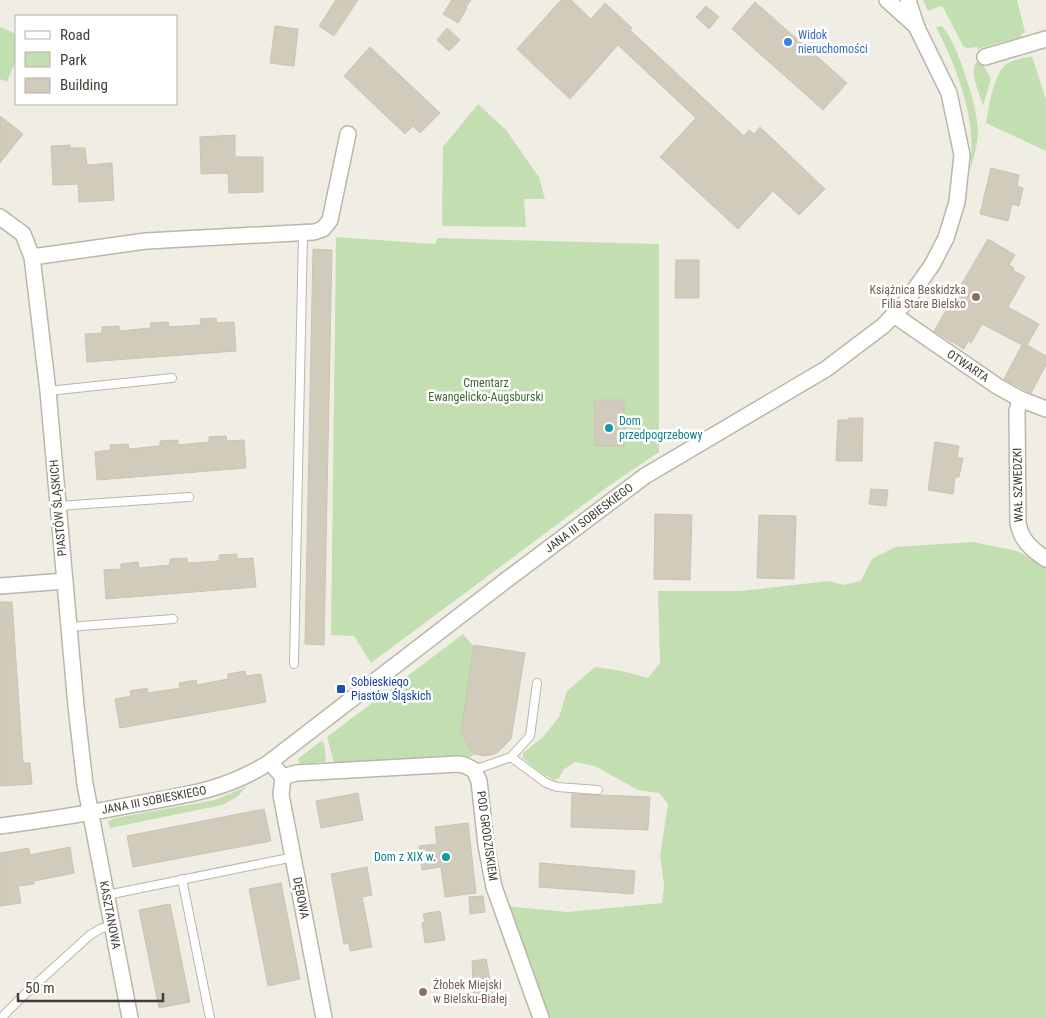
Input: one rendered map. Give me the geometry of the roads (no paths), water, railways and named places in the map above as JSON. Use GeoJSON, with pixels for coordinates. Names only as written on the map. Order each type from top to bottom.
{"type":"FeatureCollection","features":[{"type":"Feature","properties":{"kind":"street","name":"JANA III SOBIESKIEGO"},"geometry":{"type":"LineString","coordinates":[[887,0],[918,28]]}},
{"type":"Feature","properties":{"kind":"street","name":"JANA III SOBIESKIEGO"},"geometry":{"type":"LineString","coordinates":[[0,826],[91,813],[207,791],[250,775],[277,771],[505,581],[646,476],[826,369],[870,336],[894,315],[919,285],[932,265],[951,224],[960,180],[962,155],[949,93],[918,28],[908,0]]}},
{"type":"Feature","properties":{"kind":"street"},"geometry":{"type":"LineString","coordinates":[[985,57],[1046,38]]}},
{"type":"Feature","properties":{"kind":"street"},"geometry":{"type":"LineString","coordinates":[[32,257],[146,241],[314,232],[323,229],[330,220],[348,134]]}},
{"type":"Feature","properties":{"kind":"street","name":"PIASTÓW ŚLĄSKICH"},"geometry":{"type":"LineString","coordinates":[[0,217],[22,234],[32,257],[48,390],[76,706],[91,813]]}},
{"type":"Feature","properties":{"kind":"street","name":"OTWARTA"},"geometry":{"type":"LineString","coordinates":[[894,315],[997,386],[1020,399],[1046,409]]}},
{"type":"Feature","properties":{"kind":"street","name":"WAŁ SZWEDZKI"},"geometry":{"type":"LineString","coordinates":[[1020,399],[1017,411],[1018,523],[1022,538],[1046,559]]}},
{"type":"Feature","properties":{"kind":"street"},"geometry":{"type":"LineString","coordinates":[[0,586],[65,581]]}},
{"type":"Feature","properties":{"kind":"street"},"geometry":{"type":"LineString","coordinates":[[277,771],[296,773],[458,764],[474,770]]}},
{"type":"Feature","properties":{"kind":"street","name":"POD GRODZISKIEM"},"geometry":{"type":"LineString","coordinates":[[474,770],[479,781],[486,845],[494,887],[541,1018]]}},
{"type":"Feature","properties":{"kind":"street","name":"DĘBOWA"},"geometry":{"type":"LineString","coordinates":[[277,771],[324,1018]]}},
{"type":"Feature","properties":{"kind":"street","name":"KASZTANOWA"},"geometry":{"type":"LineString","coordinates":[[91,813],[130,1018]]}},
{"type":"Feature","properties":{"kind":"lane"},"geometry":{"type":"LineString","coordinates":[[294,664],[303,232]]}},
{"type":"Feature","properties":{"kind":"lane"},"geometry":{"type":"LineString","coordinates":[[48,390],[172,378]]}},
{"type":"Feature","properties":{"kind":"lane"},"geometry":{"type":"LineString","coordinates":[[58,506],[189,497]]}},
{"type":"Feature","properties":{"kind":"lane"},"geometry":{"type":"LineString","coordinates":[[69,627],[173,619]]}},
{"type":"Feature","properties":{"kind":"lane"},"geometry":{"type":"LineString","coordinates":[[474,770],[511,757],[530,736],[537,683]]}},
{"type":"Feature","properties":{"kind":"lane"},"geometry":{"type":"LineString","coordinates":[[511,757],[546,783],[557,787],[598,790]]}},
{"type":"Feature","properties":{"kind":"lane"},"geometry":{"type":"LineString","coordinates":[[107,895],[294,857]]}},
{"type":"Feature","properties":{"kind":"lane"},"geometry":{"type":"LineString","coordinates":[[182,879],[210,1018]]}},
{"type":"Feature","properties":{"kind":"lane"},"geometry":{"type":"LineString","coordinates":[[2,1018],[90,934],[112,925]]}},
{"type":"Feature","properties":{"kind":"place","name":"Widok nieruchomości"},"geometry":{"type":"Point","coordinates":[788,42]}},
{"type":"Feature","properties":{"kind":"place","name":"Książnica Beskidzka Filia Stare Bielsko"},"geometry":{"type":"Point","coordinates":[976,297]}},
{"type":"Feature","properties":{"kind":"place","name":"Dom przedpogrzebowy"},"geometry":{"type":"Point","coordinates":[609,428]}},
{"type":"Feature","properties":{"kind":"place","name":"Sobieskiego Piastów Śląskich"},"geometry":{"type":"Point","coordinates":[341,689]}},
{"type":"Feature","properties":{"kind":"place","name":"Dom z XIX w."},"geometry":{"type":"Point","coordinates":[446,857]}},
{"type":"Feature","properties":{"kind":"place","name":"Żłobek Miejski w Bielsku-Białej"},"geometry":{"type":"Point","coordinates":[423,992]}},
{"type":"Feature","properties":{"kind":"park label","name":"Cmentarz Ewangelicko-Augsburski"},"geometry":{"type":"Point","coordinates":[486,390]}}]}
